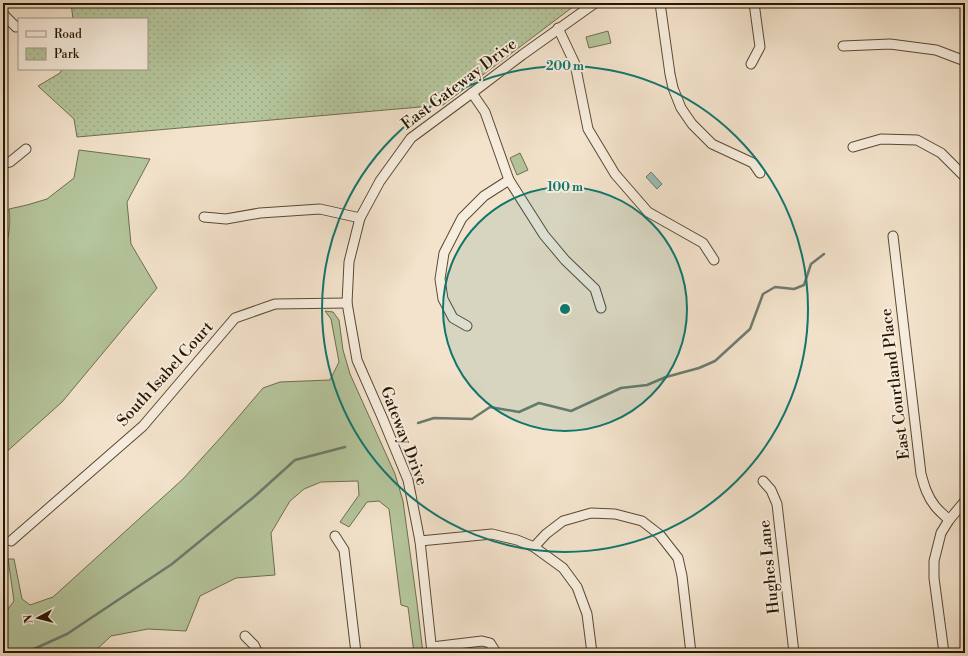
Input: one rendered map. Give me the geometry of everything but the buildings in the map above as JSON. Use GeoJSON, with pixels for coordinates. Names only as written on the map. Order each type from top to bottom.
{"type":"FeatureCollection","features":[{"type":"Feature","properties":{"kind":"street","name":"East Gateway Drive"},"geometry":{"type":"LineString","coordinates":[[348,303],[349,262],[360,218],[380,181],[410,138],[558,28],[595,3]]}},
{"type":"Feature","properties":{"kind":"street"},"geometry":{"type":"LineString","coordinates":[[660,3],[670,74],[673,88],[682,108],[692,124],[712,144],[753,163],[760,173]]}},
{"type":"Feature","properties":{"kind":"street"},"geometry":{"type":"LineString","coordinates":[[750,64],[760,48],[754,3]]}},
{"type":"Feature","properties":{"kind":"street"},"geometry":{"type":"LineString","coordinates":[[3,14],[16,27]]}},
{"type":"Feature","properties":{"kind":"street"},"geometry":{"type":"LineString","coordinates":[[558,28],[574,64],[588,129],[614,174],[648,212],[703,243],[714,260]]}},
{"type":"Feature","properties":{"kind":"street"},"geometry":{"type":"LineString","coordinates":[[843,46],[890,44],[936,50],[965,61]]}},
{"type":"Feature","properties":{"kind":"street"},"geometry":{"type":"LineString","coordinates":[[472,93],[485,112],[509,180],[544,235],[565,260],[595,289],[601,308]]}},
{"type":"Feature","properties":{"kind":"street"},"geometry":{"type":"LineString","coordinates":[[853,147],[881,139],[917,140],[941,153],[965,177]]}},
{"type":"Feature","properties":{"kind":"street"},"geometry":{"type":"LineString","coordinates":[[3,164],[10,162],[26,149]]}},
{"type":"Feature","properties":{"kind":"street"},"geometry":{"type":"LineString","coordinates":[[467,326],[453,318],[443,299],[440,279],[444,253],[462,218],[484,196],[509,180]]}},
{"type":"Feature","properties":{"kind":"street"},"geometry":{"type":"LineString","coordinates":[[204,217],[226,219],[260,213],[320,209],[360,218]]}},
{"type":"Feature","properties":{"kind":"street","name":"East Courtland Place"},"geometry":{"type":"LineString","coordinates":[[893,236],[921,474],[925,488],[932,501],[949,520]]}},
{"type":"Feature","properties":{"kind":"street","name":"South Isabel Court"},"geometry":{"type":"LineString","coordinates":[[11,541],[143,426],[235,318],[275,304],[348,303]]}},
{"type":"Feature","properties":{"kind":"street","name":"Gateway Drive"},"geometry":{"type":"LineString","coordinates":[[348,303],[357,360],[408,480],[420,542],[432,650]]}},
{"type":"Feature","properties":{"kind":"street","name":"Hughes Lane"},"geometry":{"type":"LineString","coordinates":[[763,481],[772,490],[776,504],[794,653]]}},
{"type":"Feature","properties":{"kind":"street"},"geometry":{"type":"LineString","coordinates":[[944,653],[934,578],[934,561],[941,533],[949,520],[965,501]]}},
{"type":"Feature","properties":{"kind":"street"},"geometry":{"type":"LineString","coordinates":[[534,547],[546,534],[563,520],[592,513],[615,514],[642,521],[660,535],[678,558],[682,576],[691,653]]}},
{"type":"Feature","properties":{"kind":"street"},"geometry":{"type":"LineString","coordinates":[[420,542],[492,534],[517,540],[534,547],[563,568],[577,587],[587,614],[592,653]]}},
{"type":"Feature","properties":{"kind":"street"},"geometry":{"type":"LineString","coordinates":[[335,536],[344,550],[356,653]]}},
{"type":"Feature","properties":{"kind":"street"},"geometry":{"type":"LineString","coordinates":[[245,636],[254,645],[258,653]]}},
{"type":"Feature","properties":{"kind":"street"},"geometry":{"type":"LineString","coordinates":[[432,650],[482,641],[490,643],[495,653]]}},
{"type":"Feature","properties":{"kind":"green space"},"geometry":{"type":"Polygon","coordinates":[[[71,3],[578,3],[443,105],[77,137],[74,119],[38,86],[60,73],[62,70],[148,70],[148,18],[73,18],[71,3]]]}},
{"type":"Feature","properties":{"kind":"green space"},"geometry":{"type":"Polygon","coordinates":[[[608,31],[611,43],[589,48],[586,37],[608,31]]]}},
{"type":"Feature","properties":{"kind":"green space"},"geometry":{"type":"Polygon","coordinates":[[[79,150],[150,159],[127,202],[131,244],[157,288],[62,402],[3,455],[3,253],[7,243],[9,231],[9,209],[47,199],[74,178],[79,150]]]}},
{"type":"Feature","properties":{"kind":"green space"},"geometry":{"type":"Polygon","coordinates":[[[520,153],[528,170],[517,175],[510,158],[520,153]]]}},
{"type":"Feature","properties":{"kind":"green space"},"geometry":{"type":"Polygon","coordinates":[[[325,311],[333,312],[339,320],[343,350],[350,374],[395,474],[403,501],[423,653],[414,653],[408,607],[401,605],[389,509],[379,501],[367,502],[349,527],[340,522],[359,495],[358,481],[321,482],[304,489],[290,501],[271,533],[275,575],[236,578],[200,596],[186,631],[148,629],[111,636],[93,653],[3,653],[3,610],[8,609],[14,601],[8,559],[14,559],[22,599],[30,605],[53,597],[183,479],[263,388],[280,382],[330,380],[339,362],[331,319],[325,311]]]}},
{"type":"Feature","properties":{"kind":"water"},"geometry":{"type":"Polygon","coordinates":[[[651,172],[662,184],[657,189],[646,177],[651,172]]]}},
{"type":"Feature","properties":{"kind":"waterway"},"geometry":{"type":"LineString","coordinates":[[418,423],[434,418],[472,419],[490,407],[519,412],[539,403],[571,411],[621,388],[647,385],[666,377],[699,368],[715,361],[750,329],[763,294],[775,287],[794,289],[804,285],[811,264],[824,254]]}},
{"type":"Feature","properties":{"kind":"waterway"},"geometry":{"type":"LineString","coordinates":[[25,653],[67,634],[172,564],[254,497],[295,460],[345,447]]}}]}
